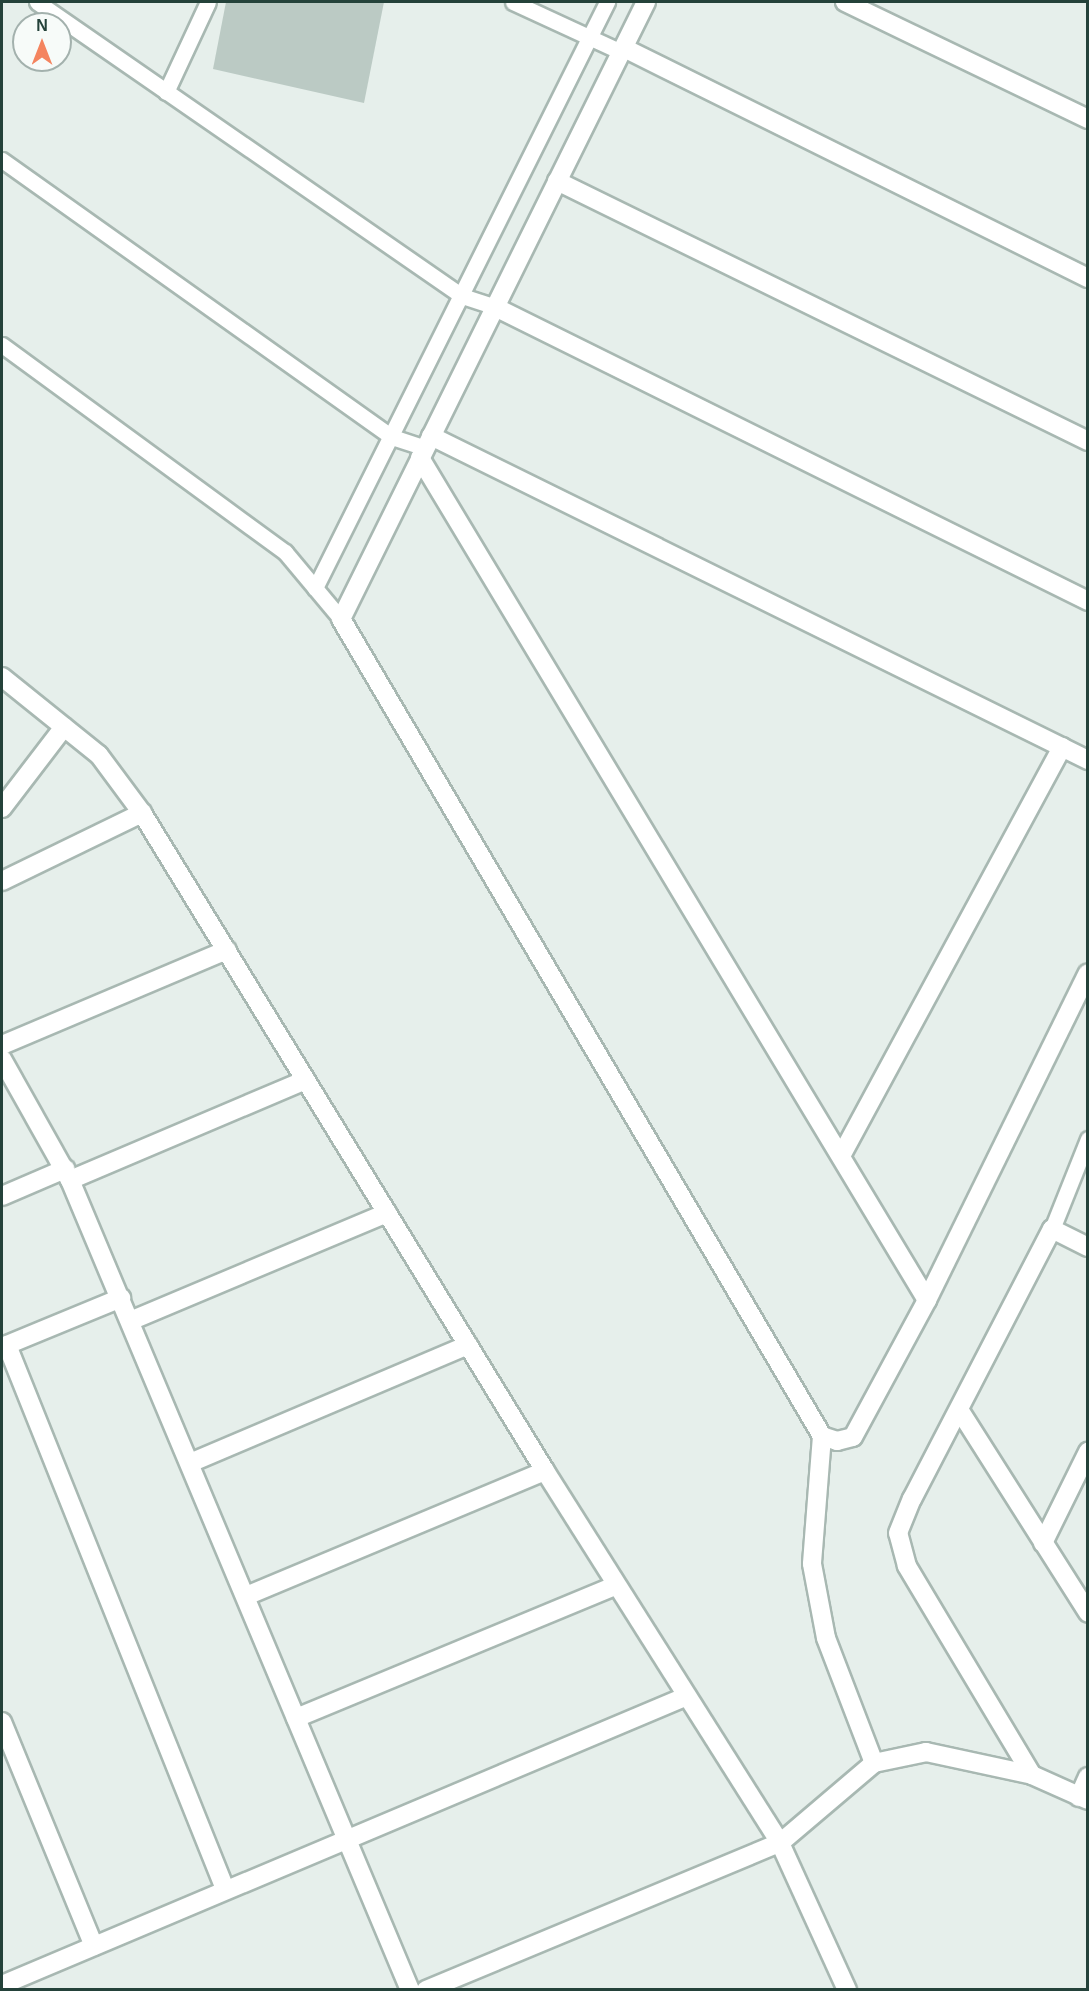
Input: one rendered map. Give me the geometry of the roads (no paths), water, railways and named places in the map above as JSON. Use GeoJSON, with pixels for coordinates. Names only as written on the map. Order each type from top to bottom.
{"type":"FeatureCollection","features":[{"type":"Feature","properties":{"kind":"street"},"geometry":{"type":"LineString","coordinates":[[646,2],[341,619],[822,1436],[812,1564],[826,1638],[874,1764]]}},
{"type":"Feature","properties":{"kind":"street"},"geometry":{"type":"LineString","coordinates":[[845,2],[1088,119]]}},
{"type":"Feature","properties":{"kind":"street"},"geometry":{"type":"LineString","coordinates":[[622,50],[1088,278]]}},
{"type":"Feature","properties":{"kind":"street"},"geometry":{"type":"LineString","coordinates":[[557,181],[1088,441]]}},
{"type":"Feature","properties":{"kind":"street"},"geometry":{"type":"LineString","coordinates":[[495,307],[1088,602]]}},
{"type":"Feature","properties":{"kind":"street"},"geometry":{"type":"LineString","coordinates":[[426,447],[1088,760]]}},
{"type":"Feature","properties":{"kind":"street"},"geometry":{"type":"LineString","coordinates":[[426,447],[927,1300]]}},
{"type":"Feature","properties":{"kind":"street"},"geometry":{"type":"LineString","coordinates":[[2,677],[99,755],[142,813],[614,1586],[780,1843],[847,1989]]}},
{"type":"Feature","properties":{"kind":"street"},"geometry":{"type":"LineString","coordinates":[[2,808],[64,727]]}},
{"type":"Feature","properties":{"kind":"street"},"geometry":{"type":"LineString","coordinates":[[841,1156],[1062,747]]}},
{"type":"Feature","properties":{"kind":"street"},"geometry":{"type":"LineString","coordinates":[[2,881],[142,813]]}},
{"type":"Feature","properties":{"kind":"street"},"geometry":{"type":"LineString","coordinates":[[2,1045],[227,950]]}},
{"type":"Feature","properties":{"kind":"street"},"geometry":{"type":"LineString","coordinates":[[822,1436],[837,1441],[853,1437],[927,1300],[1088,973]]}},
{"type":"Feature","properties":{"kind":"street"},"geometry":{"type":"LineString","coordinates":[[2,1059],[68,1175],[410,1989]]}},
{"type":"Feature","properties":{"kind":"street"},"geometry":{"type":"LineString","coordinates":[[2,1196],[68,1175],[306,1080]]}},
{"type":"Feature","properties":{"kind":"street"},"geometry":{"type":"LineString","coordinates":[[130,1321],[387,1213]]}},
{"type":"Feature","properties":{"kind":"street"},"geometry":{"type":"LineString","coordinates":[[1032,1775],[907,1566],[898,1533],[912,1499],[960,1412],[1052,1229],[1088,1247]]}},
{"type":"Feature","properties":{"kind":"street"},"geometry":{"type":"LineString","coordinates":[[121,1298],[4,1346],[225,1889]]}},
{"type":"Feature","properties":{"kind":"street"},"geometry":{"type":"LineString","coordinates":[[190,1463],[468,1346]]}},
{"type":"Feature","properties":{"kind":"street"},"geometry":{"type":"LineString","coordinates":[[960,1412],[1088,1613]]}},
{"type":"Feature","properties":{"kind":"street"},"geometry":{"type":"LineString","coordinates":[[1043,1543],[1088,1452]]}},
{"type":"Feature","properties":{"kind":"street"},"geometry":{"type":"LineString","coordinates":[[246,1596],[545,1471]]}},
{"type":"Feature","properties":{"kind":"street"},"geometry":{"type":"LineString","coordinates":[[296,1718],[614,1586]]}},
{"type":"Feature","properties":{"kind":"street"},"geometry":{"type":"LineString","coordinates":[[2,1985],[345,1838],[687,1696]]}},
{"type":"Feature","properties":{"kind":"street"},"geometry":{"type":"LineString","coordinates":[[2,1722],[94,1946]]}},
{"type":"Feature","properties":{"kind":"street"},"geometry":{"type":"LineString","coordinates":[[426,1989],[780,1843],[874,1764],[926,1752],[1032,1775],[1083,1798],[1088,1777]]}},
{"type":"Feature","properties":{"kind":"lane"},"geometry":{"type":"LineString","coordinates":[[166,92],[208,2]]}},
{"type":"Feature","properties":{"kind":"lane"},"geometry":{"type":"LineString","coordinates":[[513,2],[590,39],[622,50]]}},
{"type":"Feature","properties":{"kind":"lane"},"geometry":{"type":"LineString","coordinates":[[315,588],[607,2]]}},
{"type":"Feature","properties":{"kind":"lane"},"geometry":{"type":"LineString","coordinates":[[46,4],[166,92],[462,296],[495,307]]}},
{"type":"Feature","properties":{"kind":"lane"},"geometry":{"type":"LineString","coordinates":[[2,160],[392,437],[426,447]]}},
{"type":"Feature","properties":{"kind":"lane"},"geometry":{"type":"LineString","coordinates":[[2,345],[285,552],[341,619]]}},
{"type":"Feature","properties":{"kind":"lane"},"geometry":{"type":"LineString","coordinates":[[1052,1229],[1088,1139]]}}]}
